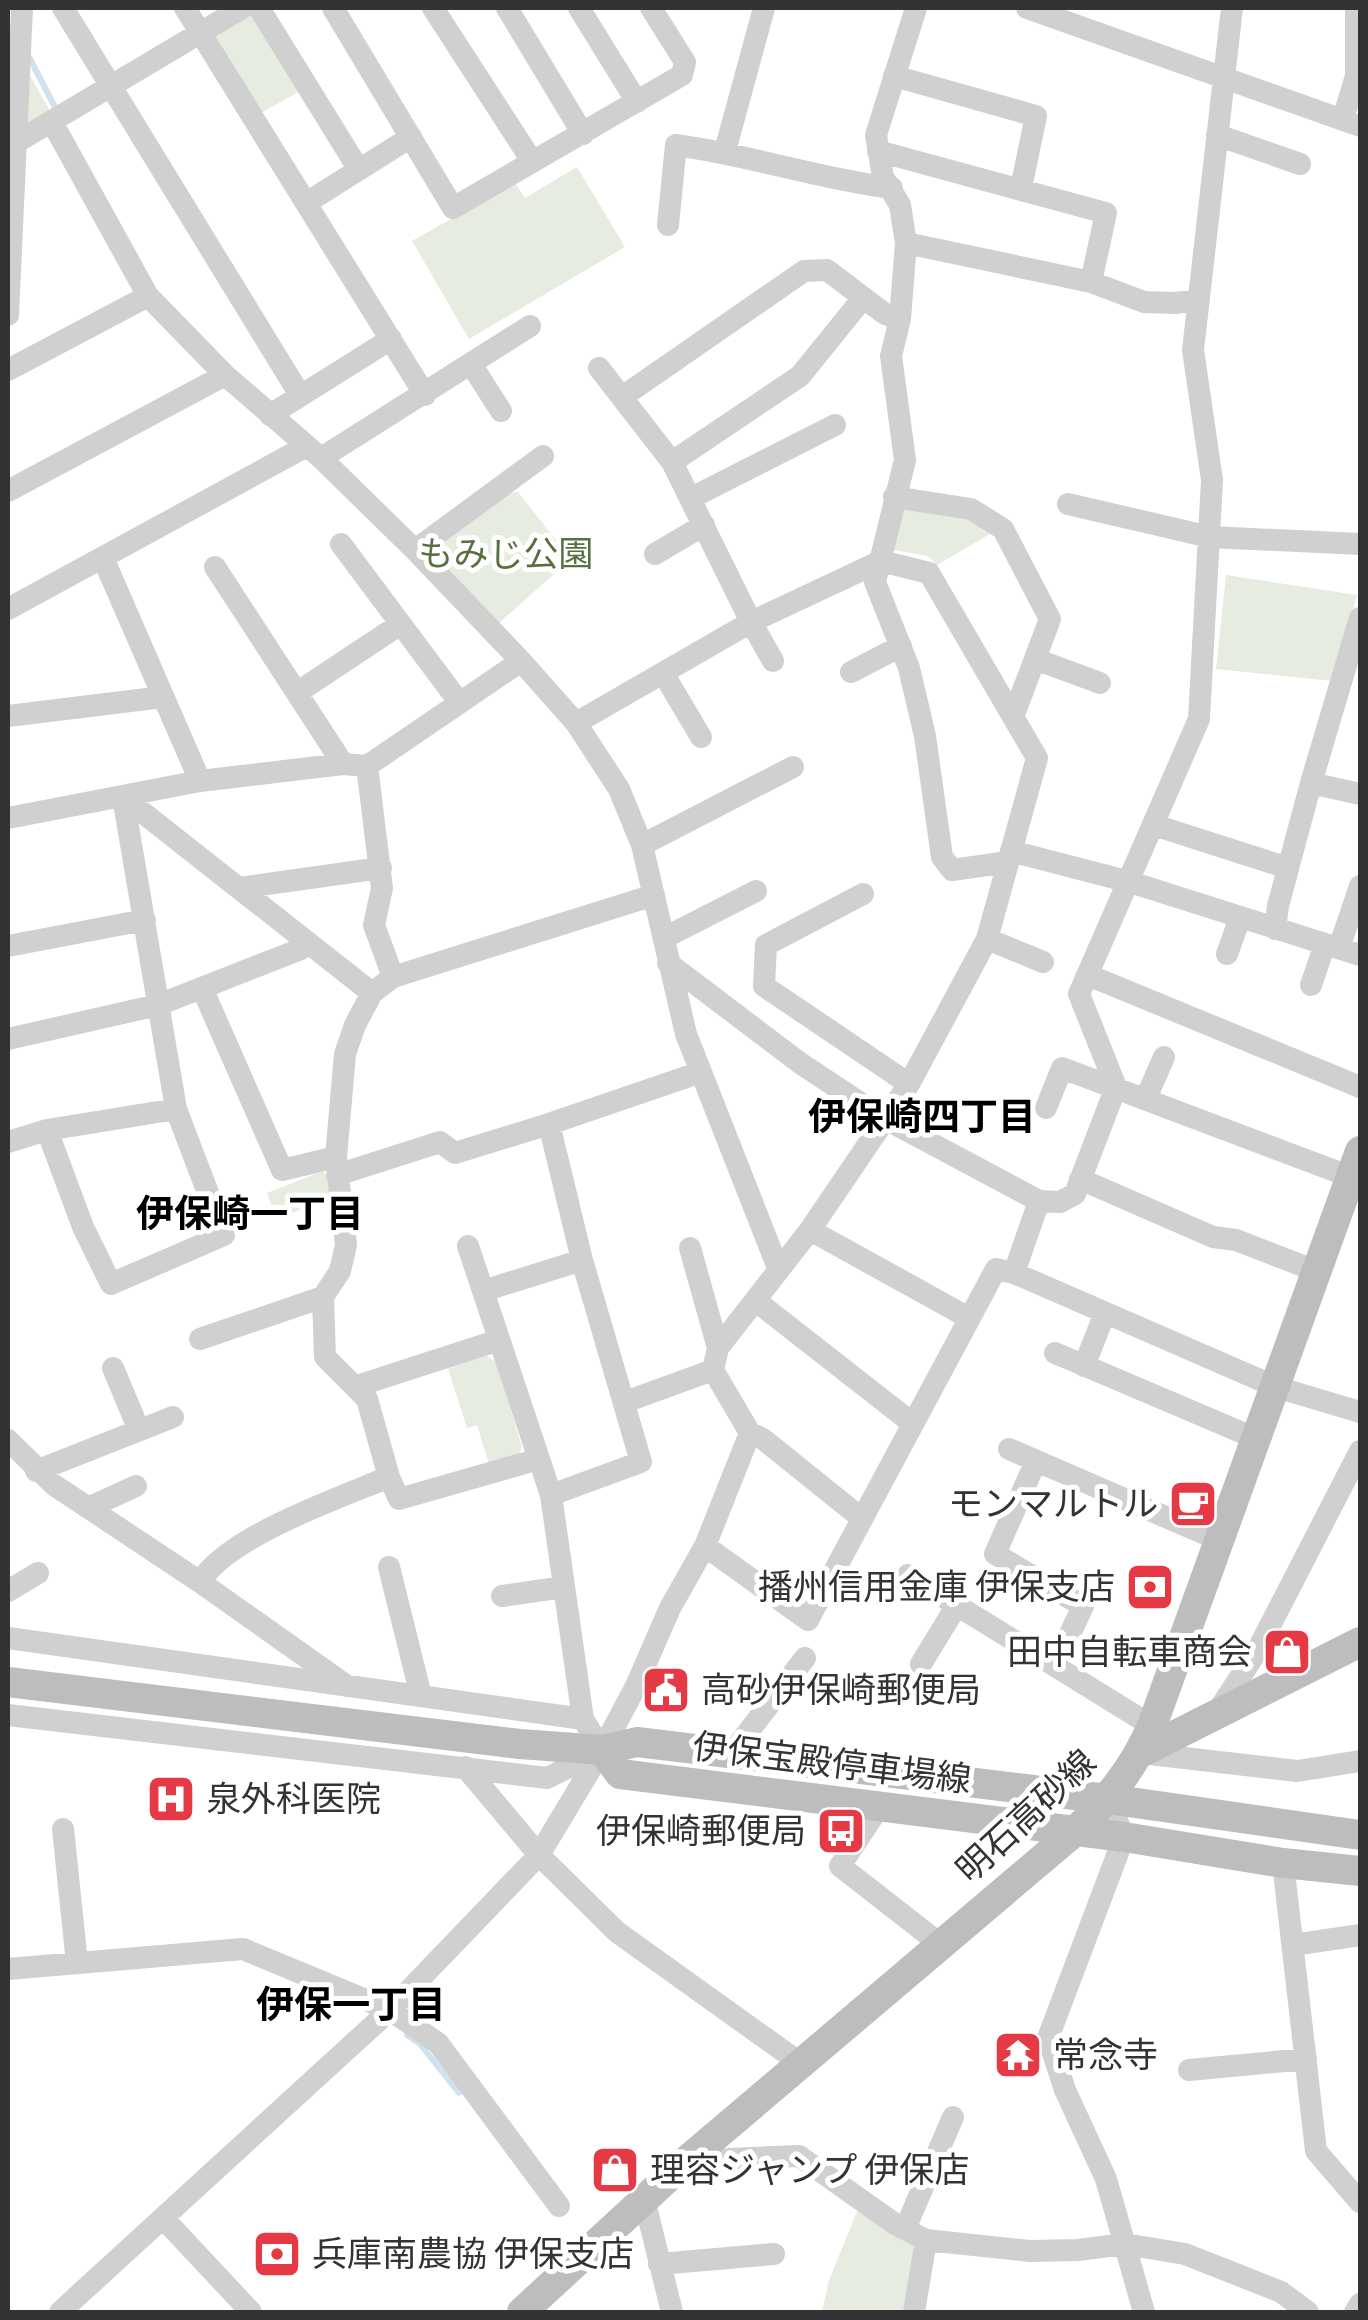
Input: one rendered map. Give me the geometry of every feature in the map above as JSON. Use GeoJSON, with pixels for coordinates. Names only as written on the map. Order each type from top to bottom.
{"type":"FeatureCollection","features":[{"type":"Feature","properties":{"kind":"main road","name":"明石高砂線"},"geometry":{"type":"LineString","coordinates":[[522,2312],[685,2162],[1108,1799],[1146,1739],[1356,1164]]}},
{"type":"Feature","properties":{"kind":"main road"},"geometry":{"type":"LineString","coordinates":[[1146,1739],[1218,1711],[1360,1642]]}},
{"type":"Feature","properties":{"kind":"main road","name":"伊保宝殿停車場線"},"geometry":{"type":"LineString","coordinates":[[8,1682],[520,1744],[602,1750],[637,1742],[1108,1799],[1360,1835]]}},
{"type":"Feature","properties":{"kind":"main road","name":"伊保宝殿停車場線"},"geometry":{"type":"LineString","coordinates":[[602,1750],[620,1774],[1124,1837],[1283,1863],[1360,1871]]}},
{"type":"Feature","properties":{"kind":"street"},"geometry":{"type":"LineString","coordinates":[[8,315],[22,8]]}},
{"type":"Feature","properties":{"kind":"street"},"geometry":{"type":"LineString","coordinates":[[63,8],[300,395]]}},
{"type":"Feature","properties":{"kind":"street"},"geometry":{"type":"LineString","coordinates":[[185,8],[425,394]]}},
{"type":"Feature","properties":{"kind":"street"},"geometry":{"type":"LineString","coordinates":[[15,143],[242,8]]}},
{"type":"Feature","properties":{"kind":"street"},"geometry":{"type":"LineString","coordinates":[[259,8],[359,170]]}},
{"type":"Feature","properties":{"kind":"street"},"geometry":{"type":"LineString","coordinates":[[332,8],[453,208],[682,75],[685,62],[652,8]]}},
{"type":"Feature","properties":{"kind":"street"},"geometry":{"type":"LineString","coordinates":[[433,8],[532,162]]}},
{"type":"Feature","properties":{"kind":"street"},"geometry":{"type":"LineString","coordinates":[[507,8],[583,134]]}},
{"type":"Feature","properties":{"kind":"street"},"geometry":{"type":"LineString","coordinates":[[578,8],[637,102]]}},
{"type":"Feature","properties":{"kind":"street"},"geometry":{"type":"LineString","coordinates":[[725,152],[764,8]]}},
{"type":"Feature","properties":{"kind":"street"},"geometry":{"type":"LineString","coordinates":[[916,8],[876,135],[882,177],[900,205],[906,243],[900,319],[891,356],[905,460],[876,582],[910,668],[924,732],[942,856],[952,870],[1010,857],[1130,882],[1342,949]]}},
{"type":"Feature","properties":{"kind":"street"},"geometry":{"type":"LineString","coordinates":[[1026,8],[1352,123],[1356,8]]}},
{"type":"Feature","properties":{"kind":"street"},"geometry":{"type":"LineString","coordinates":[[668,962],[800,1063],[887,1120],[1039,1201],[1060,1202],[1075,1194],[1116,1087],[1079,994],[1198,719],[1212,480],[1193,350],[1232,8]]}},
{"type":"Feature","properties":{"kind":"street"},"geometry":{"type":"LineString","coordinates":[[894,76],[1036,116],[1021,188]]}},
{"type":"Feature","properties":{"kind":"street"},"geometry":{"type":"LineString","coordinates":[[52,122],[148,296],[224,375],[313,452],[415,550],[576,723],[619,789],[642,845],[686,1034],[778,1268]]}},
{"type":"Feature","properties":{"kind":"street"},"geometry":{"type":"LineString","coordinates":[[1217,135],[1300,164]]}},
{"type":"Feature","properties":{"kind":"street"},"geometry":{"type":"LineString","coordinates":[[306,203],[411,137]]}},
{"type":"Feature","properties":{"kind":"street"},"geometry":{"type":"LineString","coordinates":[[668,225],[676,145],[725,152],[842,182],[892,188]]}},
{"type":"Feature","properties":{"kind":"street"},"geometry":{"type":"LineString","coordinates":[[878,151],[1106,213],[1091,282]]}},
{"type":"Feature","properties":{"kind":"street"},"geometry":{"type":"LineString","coordinates":[[906,243],[1091,282],[1144,302],[1199,300]]}},
{"type":"Feature","properties":{"kind":"street"},"geometry":{"type":"LineString","coordinates":[[622,397],[804,271],[827,270],[885,314],[900,319]]}},
{"type":"Feature","properties":{"kind":"street"},"geometry":{"type":"LineString","coordinates":[[8,370],[148,296]]}},
{"type":"Feature","properties":{"kind":"street"},"geometry":{"type":"LineString","coordinates":[[672,462],[800,376],[863,298]]}},
{"type":"Feature","properties":{"kind":"street"},"geometry":{"type":"LineString","coordinates":[[8,609],[425,394],[530,326]]}},
{"type":"Feature","properties":{"kind":"street"},"geometry":{"type":"LineString","coordinates":[[270,416],[391,339]]}},
{"type":"Feature","properties":{"kind":"street"},"geometry":{"type":"LineString","coordinates":[[472,364],[502,411]]}},
{"type":"Feature","properties":{"kind":"street"},"geometry":{"type":"LineString","coordinates":[[599,368],[672,462],[750,622],[773,660]]}},
{"type":"Feature","properties":{"kind":"street"},"geometry":{"type":"LineString","coordinates":[[8,491],[224,375]]}},
{"type":"Feature","properties":{"kind":"street"},"geometry":{"type":"LineString","coordinates":[[691,498],[788,440],[835,424]]}},
{"type":"Feature","properties":{"kind":"street"},"geometry":{"type":"LineString","coordinates":[[415,550],[543,456]]}},
{"type":"Feature","properties":{"kind":"street"},"geometry":{"type":"LineString","coordinates":[[894,497],[971,509],[1003,528],[1050,619],[1013,717]]}},
{"type":"Feature","properties":{"kind":"street"},"geometry":{"type":"LineString","coordinates":[[1068,504],[1210,537],[1360,544]]}},
{"type":"Feature","properties":{"kind":"street"},"geometry":{"type":"LineString","coordinates":[[655,554],[704,526]]}},
{"type":"Feature","properties":{"kind":"street"},"geometry":{"type":"LineString","coordinates":[[342,544],[459,702]]}},
{"type":"Feature","properties":{"kind":"street"},"geometry":{"type":"LineString","coordinates":[[103,558],[200,781]]}},
{"type":"Feature","properties":{"kind":"street"},"geometry":{"type":"LineString","coordinates":[[576,723],[750,622],[881,561],[929,573],[1037,758],[987,938],[887,1120],[716,1359],[626,1402]]}},
{"type":"Feature","properties":{"kind":"street"},"geometry":{"type":"LineString","coordinates":[[215,568],[343,764]]}},
{"type":"Feature","properties":{"kind":"street"},"geometry":{"type":"LineString","coordinates":[[1275,928],[1311,783],[1360,618]]}},
{"type":"Feature","properties":{"kind":"street"},"geometry":{"type":"LineString","coordinates":[[298,692],[399,625]]}},
{"type":"Feature","properties":{"kind":"street"},"geometry":{"type":"LineString","coordinates":[[851,672],[900,646]]}},
{"type":"Feature","properties":{"kind":"street"},"geometry":{"type":"LineString","coordinates":[[1034,659],[1100,683]]}},
{"type":"Feature","properties":{"kind":"street"},"geometry":{"type":"LineString","coordinates":[[8,818],[200,781],[343,764],[367,766],[521,661]]}},
{"type":"Feature","properties":{"kind":"street"},"geometry":{"type":"LineString","coordinates":[[663,672],[700,737]]}},
{"type":"Feature","properties":{"kind":"street"},"geometry":{"type":"LineString","coordinates":[[8,716],[163,696]]}},
{"type":"Feature","properties":{"kind":"street"},"geometry":{"type":"LineString","coordinates":[[367,766],[382,888],[374,925],[393,976]]}},
{"type":"Feature","properties":{"kind":"street"},"geometry":{"type":"LineString","coordinates":[[642,845],[792,767]]}},
{"type":"Feature","properties":{"kind":"street"},"geometry":{"type":"LineString","coordinates":[[1311,783],[1360,794]]}},
{"type":"Feature","properties":{"kind":"street"},"geometry":{"type":"LineString","coordinates":[[122,796],[372,993]]}},
{"type":"Feature","properties":{"kind":"street"},"geometry":{"type":"LineString","coordinates":[[47,1130],[82,1227],[112,1284],[224,1235],[176,1108],[122,796]]}},
{"type":"Feature","properties":{"kind":"street"},"geometry":{"type":"LineString","coordinates":[[1154,825],[1288,868]]}},
{"type":"Feature","properties":{"kind":"street"},"geometry":{"type":"LineString","coordinates":[[239,888],[380,868]]}},
{"type":"Feature","properties":{"kind":"street"},"geometry":{"type":"LineString","coordinates":[[1311,984],[1342,949],[1360,886]]}},
{"type":"Feature","properties":{"kind":"street"},"geometry":{"type":"LineString","coordinates":[[664,938],[756,891]]}},
{"type":"Feature","properties":{"kind":"street"},"geometry":{"type":"LineString","coordinates":[[200,1339],[323,1297],[333,1285],[345,1259],[337,1166],[345,1054],[354,1025],[372,993],[393,976],[654,894]]}},
{"type":"Feature","properties":{"kind":"street"},"geometry":{"type":"LineString","coordinates":[[863,894],[766,944],[764,986],[909,1084]]}},
{"type":"Feature","properties":{"kind":"street"},"geometry":{"type":"LineString","coordinates":[[1227,954],[1240,918]]}},
{"type":"Feature","properties":{"kind":"street"},"geometry":{"type":"LineString","coordinates":[[8,946],[145,920]]}},
{"type":"Feature","properties":{"kind":"street"},"geometry":{"type":"LineString","coordinates":[[987,938],[1043,962]]}},
{"type":"Feature","properties":{"kind":"street"},"geometry":{"type":"LineString","coordinates":[[8,1038],[158,1005],[308,943]]}},
{"type":"Feature","properties":{"kind":"street"},"geometry":{"type":"LineString","coordinates":[[1088,976],[1360,1088]]}},
{"type":"Feature","properties":{"kind":"street"},"geometry":{"type":"LineString","coordinates":[[202,988],[282,1170],[337,1166],[440,1142],[455,1152],[700,1072]]}},
{"type":"Feature","properties":{"kind":"street"},"geometry":{"type":"LineString","coordinates":[[1146,1098],[1164,1058]]}},
{"type":"Feature","properties":{"kind":"street"},"geometry":{"type":"LineString","coordinates":[[1046,1108],[1062,1068],[1356,1164]]}},
{"type":"Feature","properties":{"kind":"street"},"geometry":{"type":"LineString","coordinates":[[8,1142],[47,1130],[176,1108]]}},
{"type":"Feature","properties":{"kind":"street"},"geometry":{"type":"LineString","coordinates":[[549,1124],[582,1260],[641,1462],[551,1495]]}},
{"type":"Feature","properties":{"kind":"street"},"geometry":{"type":"LineString","coordinates":[[1080,1179],[1212,1237],[1236,1240],[1316,1271]]}},
{"type":"Feature","properties":{"kind":"street"},"geometry":{"type":"LineString","coordinates":[[1014,1273],[1039,1201]]}},
{"type":"Feature","properties":{"kind":"street"},"geometry":{"type":"LineString","coordinates":[[810,1230],[969,1318]]}},
{"type":"Feature","properties":{"kind":"street"},"geometry":{"type":"LineString","coordinates":[[468,1246],[551,1495],[583,1718],[602,1750]]}},
{"type":"Feature","properties":{"kind":"street"},"geometry":{"type":"LineString","coordinates":[[690,1248],[716,1359],[750,1433],[763,1439],[860,1517]]}},
{"type":"Feature","properties":{"kind":"street"},"geometry":{"type":"LineString","coordinates":[[483,1291],[582,1260]]}},
{"type":"Feature","properties":{"kind":"street"},"geometry":{"type":"LineString","coordinates":[[705,1546],[808,1620],[996,1269],[1014,1273],[1276,1387],[1360,1412]]}},
{"type":"Feature","properties":{"kind":"street"},"geometry":{"type":"LineString","coordinates":[[323,1297],[325,1357],[367,1399],[398,1500],[539,1460]]}},
{"type":"Feature","properties":{"kind":"street"},"geometry":{"type":"LineString","coordinates":[[756,1301],[912,1423]]}},
{"type":"Feature","properties":{"kind":"street"},"geometry":{"type":"LineString","coordinates":[[1084,1366],[1105,1313]]}},
{"type":"Feature","properties":{"kind":"street"},"geometry":{"type":"LineString","coordinates":[[357,1386],[499,1340]]}},
{"type":"Feature","properties":{"kind":"street"},"geometry":{"type":"LineString","coordinates":[[1054,1353],[1258,1439]]}},
{"type":"Feature","properties":{"kind":"street"},"geometry":{"type":"LineString","coordinates":[[113,1368],[139,1430]]}},
{"type":"Feature","properties":{"kind":"street"},"geometry":{"type":"LineString","coordinates":[[36,1472],[174,1417]]}},
{"type":"Feature","properties":{"kind":"street"},"geometry":{"type":"LineString","coordinates":[[60,2312],[390,2010],[539,1855],[602,1750],[670,1608],[705,1546],[750,1433]]}},
{"type":"Feature","properties":{"kind":"street"},"geometry":{"type":"LineString","coordinates":[[8,1440],[36,1472],[350,1688]]}},
{"type":"Feature","properties":{"kind":"street"},"geometry":{"type":"LineString","coordinates":[[1009,1449],[1221,1541]]}},
{"type":"Feature","properties":{"kind":"street"},"geometry":{"type":"LineString","coordinates":[[1218,1711],[1257,1650],[1360,1451]]}},
{"type":"Feature","properties":{"kind":"street"},"geometry":{"type":"LineString","coordinates":[[1036,1461],[995,1554],[1082,1606],[1056,1666]]}},
{"type":"Feature","properties":{"kind":"street"},"geometry":{"type":"LineString","coordinates":[[200,1582],[206,1572],[253,1538],[304,1512],[389,1478]]}},
{"type":"Feature","properties":{"kind":"street"},"geometry":{"type":"LineString","coordinates":[[88,1508],[136,1486]]}},
{"type":"Feature","properties":{"kind":"street"},"geometry":{"type":"LineString","coordinates":[[389,1567],[421,1696]]}},
{"type":"Feature","properties":{"kind":"street"},"geometry":{"type":"LineString","coordinates":[[8,1591],[38,1573]]}},
{"type":"Feature","properties":{"kind":"street"},"geometry":{"type":"LineString","coordinates":[[908,1575],[1056,1666],[1146,1739],[1297,1771],[1360,1761]]}},
{"type":"Feature","properties":{"kind":"street"},"geometry":{"type":"LineString","coordinates":[[502,1596],[564,1587]]}},
{"type":"Feature","properties":{"kind":"street"},"geometry":{"type":"LineString","coordinates":[[920,1664],[956,1605]]}},
{"type":"Feature","properties":{"kind":"street"},"geometry":{"type":"LineString","coordinates":[[8,1638],[583,1718]]}},
{"type":"Feature","properties":{"kind":"street"},"geometry":{"type":"LineString","coordinates":[[732,1753],[805,1658]]}},
{"type":"Feature","properties":{"kind":"street"},"geometry":{"type":"LineString","coordinates":[[8,1716],[547,1778],[602,1750]]}},
{"type":"Feature","properties":{"kind":"street"},"geometry":{"type":"LineString","coordinates":[[466,1767],[539,1855],[617,1932],[800,2062]]}},
{"type":"Feature","properties":{"kind":"street"},"geometry":{"type":"LineString","coordinates":[[1108,1799],[1124,1837],[1048,2038],[1065,2090],[1106,2179],[1144,2312]]}},
{"type":"Feature","properties":{"kind":"street"},"geometry":{"type":"LineString","coordinates":[[880,1806],[840,1866],[940,1944]]}},
{"type":"Feature","properties":{"kind":"street"},"geometry":{"type":"LineString","coordinates":[[63,1829],[77,1963]]}},
{"type":"Feature","properties":{"kind":"street"},"geometry":{"type":"LineString","coordinates":[[1283,1863],[1316,2151],[1356,2194]]}},
{"type":"Feature","properties":{"kind":"street"},"geometry":{"type":"LineString","coordinates":[[1292,1945],[1360,1935]]}},
{"type":"Feature","properties":{"kind":"street"},"geometry":{"type":"LineString","coordinates":[[8,1969],[244,1949],[390,2010],[438,2043],[559,2206]]}},
{"type":"Feature","properties":{"kind":"street"},"geometry":{"type":"LineString","coordinates":[[1189,2070],[1306,2059]]}},
{"type":"Feature","properties":{"kind":"street"},"geometry":{"type":"LineString","coordinates":[[914,2312],[916,2234],[952,2118]]}},
{"type":"Feature","properties":{"kind":"street"},"geometry":{"type":"LineString","coordinates":[[685,2162],[696,2165],[729,2159],[799,2156],[916,2234],[1030,2251],[1125,2244],[1184,2254],[1281,2292],[1308,2312]]}},
{"type":"Feature","properties":{"kind":"street"},"geometry":{"type":"LineString","coordinates":[[644,2200],[672,2312]]}},
{"type":"Feature","properties":{"kind":"street"},"geometry":{"type":"LineString","coordinates":[[163,2218],[251,2312]]}},
{"type":"Feature","properties":{"kind":"street"},"geometry":{"type":"LineString","coordinates":[[659,2264],[774,2254]]}},
{"type":"Feature","properties":{"kind":"street"},"geometry":{"type":"LineString","coordinates":[[1355,2312],[1360,2304]]}},
{"type":"Feature","properties":{"kind":"green space"},"geometry":{"type":"Polygon","coordinates":[[[249,14],[256,16],[302,90],[259,114],[213,43],[215,35],[249,14]]]}},
{"type":"Feature","properties":{"kind":"green space"},"geometry":{"type":"Polygon","coordinates":[[[24,65],[50,111],[23,125],[24,65]]]}},
{"type":"Feature","properties":{"kind":"green space"},"geometry":{"type":"Polygon","coordinates":[[[577,167],[625,247],[469,339],[412,241],[515,183],[525,198],[577,167]]]}},
{"type":"Feature","properties":{"kind":"green space","name":"もみじ公園"},"geometry":{"type":"Polygon","coordinates":[[[518,492],[571,559],[498,624],[432,557],[435,548],[507,493],[518,492]]]}},
{"type":"Feature","properties":{"kind":"green space"},"geometry":{"type":"Polygon","coordinates":[[[952,506],[995,531],[937,565],[928,556],[894,550],[893,509],[952,506]]]}},
{"type":"Feature","properties":{"kind":"green space"},"geometry":{"type":"Polygon","coordinates":[[[1226,575],[1357,595],[1332,681],[1216,669],[1226,575]]]}},
{"type":"Feature","properties":{"kind":"green space"},"geometry":{"type":"Polygon","coordinates":[[[323,1171],[330,1179],[330,1198],[277,1219],[267,1193],[323,1171]]]}},
{"type":"Feature","properties":{"kind":"green space"},"geometry":{"type":"Polygon","coordinates":[[[484,1354],[496,1362],[522,1447],[519,1455],[490,1467],[477,1425],[467,1428],[448,1369],[484,1354]]]}},
{"type":"Feature","properties":{"kind":"green space"},"geometry":{"type":"Polygon","coordinates":[[[859,2207],[918,2241],[909,2312],[822,2312],[829,2280],[859,2207]]]}},
{"type":"Feature","properties":{"kind":"waterway"},"geometry":{"type":"LineString","coordinates":[[29,57],[58,113]]}},
{"type":"Feature","properties":{"kind":"waterway"},"geometry":{"type":"LineString","coordinates":[[407,2035],[420,2044],[459,2093]]}},
{"type":"Feature","properties":{"kind":"place","name":"モンマルトル"},"geometry":{"type":"Point","coordinates":[1193,1504]}},
{"type":"Feature","properties":{"kind":"place","name":"播州信用金庫 伊保支店"},"geometry":{"type":"Point","coordinates":[1150,1587]}},
{"type":"Feature","properties":{"kind":"place","name":"田中自転車商会"},"geometry":{"type":"Point","coordinates":[1287,1652]}},
{"type":"Feature","properties":{"kind":"place","name":"高砂伊保崎郵便局"},"geometry":{"type":"Point","coordinates":[666,1690]}},
{"type":"Feature","properties":{"kind":"place","name":"泉外科医院"},"geometry":{"type":"Point","coordinates":[171,1799]}},
{"type":"Feature","properties":{"kind":"place","name":"伊保崎郵便局"},"geometry":{"type":"Point","coordinates":[841,1831]}},
{"type":"Feature","properties":{"kind":"place","name":"常念寺"},"geometry":{"type":"Point","coordinates":[1018,2055]}},
{"type":"Feature","properties":{"kind":"place","name":"理容ジャンプ 伊保店"},"geometry":{"type":"Point","coordinates":[615,2170]}},
{"type":"Feature","properties":{"kind":"place","name":"兵庫南農協 伊保支店"},"geometry":{"type":"Point","coordinates":[277,2254]}},
{"type":"Feature","properties":{"kind":"district","name":"伊保崎四丁目"},"geometry":{"type":"Point","coordinates":[922,1117]}},
{"type":"Feature","properties":{"kind":"district","name":"伊保崎一丁目"},"geometry":{"type":"Point","coordinates":[250,1214]}},
{"type":"Feature","properties":{"kind":"district","name":"伊保一丁目"},"geometry":{"type":"Point","coordinates":[351,2005]}}]}
